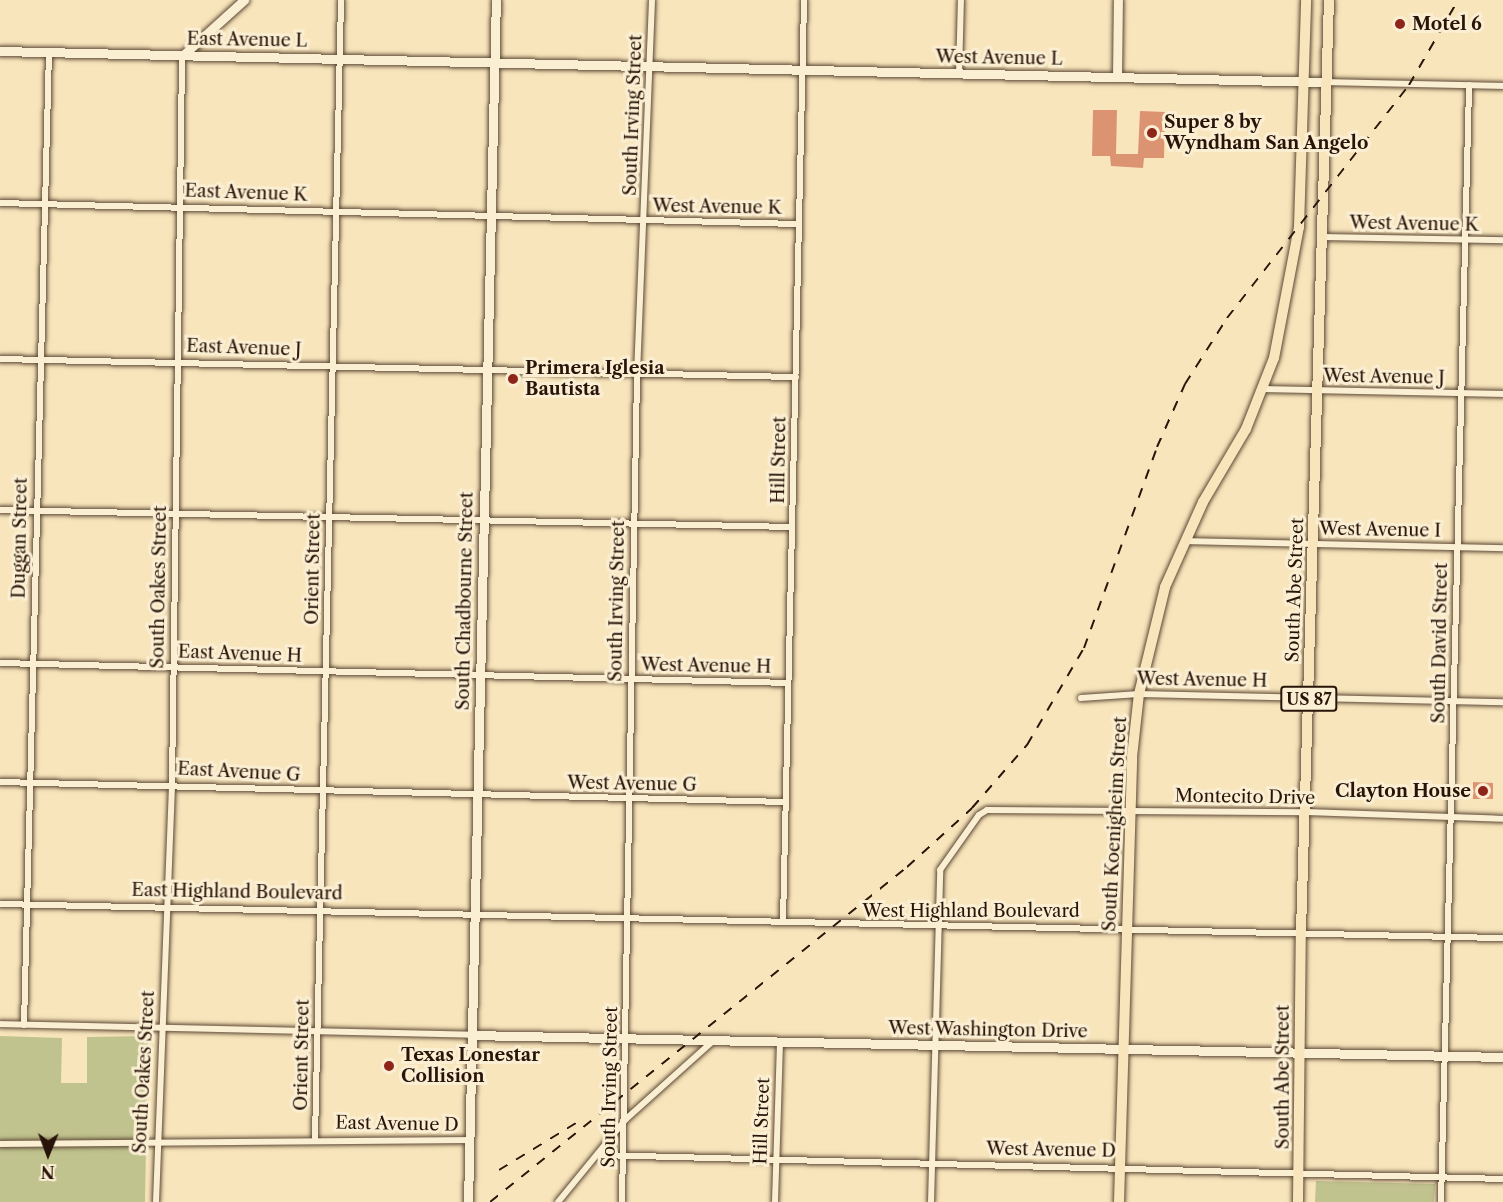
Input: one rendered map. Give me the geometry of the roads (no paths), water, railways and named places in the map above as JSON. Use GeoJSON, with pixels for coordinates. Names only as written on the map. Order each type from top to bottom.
{"type":"FeatureCollection","features":[{"type":"Feature","properties":{"kind":"main road"},"geometry":{"type":"LineString","coordinates":[[182,56],[244,0]]}},
{"type":"Feature","properties":{"kind":"main road","name":"South Chadbourne Street"},"geometry":{"type":"LineString","coordinates":[[468,1202],[496,0]]}},
{"type":"Feature","properties":{"kind":"main road"},"geometry":{"type":"LineString","coordinates":[[1116,77],[1118,0]]}},
{"type":"Feature","properties":{"kind":"main road","name":"South Koenigheim Street"},"geometry":{"type":"LineString","coordinates":[[1119,1202],[1131,811],[1139,694],[1165,586],[1185,542],[1264,390],[1299,227],[1306,0]]}},
{"type":"Feature","properties":{"kind":"main road","name":"US 87"},"geometry":{"type":"LineString","coordinates":[[1325,82],[1329,0]]}},
{"type":"Feature","properties":{"kind":"main road","name":"East Avenue L"},"geometry":{"type":"LineString","coordinates":[[0,51],[494,63]]}},
{"type":"Feature","properties":{"kind":"main road","name":"West Avenue L"},"geometry":{"type":"LineString","coordinates":[[494,63],[1325,82]]}},
{"type":"Feature","properties":{"kind":"main road","name":"South Abe Street"},"geometry":{"type":"LineString","coordinates":[[1298,1202],[1301,931],[1317,390],[1325,237],[1325,82]]}},
{"type":"Feature","properties":{"kind":"main road","name":"West Washington Drive"},"geometry":{"type":"LineString","coordinates":[[471,1035],[1503,1057]]}},
{"type":"Feature","properties":{"kind":"street","name":"Orient Street"},"geometry":{"type":"LineString","coordinates":[[315,1138],[341,0]]}},
{"type":"Feature","properties":{"kind":"street","name":"South Irving Street"},"geometry":{"type":"LineString","coordinates":[[622,1202],[626,1119],[630,680],[637,374],[652,0]]}},
{"type":"Feature","properties":{"kind":"street","name":"Hill Street"},"geometry":{"type":"LineString","coordinates":[[783,921],[804,0]]}},
{"type":"Feature","properties":{"kind":"street"},"geometry":{"type":"LineString","coordinates":[[959,74],[961,0]]}},
{"type":"Feature","properties":{"kind":"street","name":"Duggan Street"},"geometry":{"type":"LineString","coordinates":[[24,1025],[36,511],[37,359],[49,52]]}},
{"type":"Feature","properties":{"kind":"street","name":"South Oakes Street"},"geometry":{"type":"LineString","coordinates":[[156,1202],[172,784],[181,361],[182,56]]}},
{"type":"Feature","properties":{"kind":"street","name":"West Avenue L"},"geometry":{"type":"LineString","coordinates":[[1325,82],[1503,86]]}},
{"type":"Feature","properties":{"kind":"street","name":"South David Street"},"geometry":{"type":"LineString","coordinates":[[1441,1202],[1469,85]]}},
{"type":"Feature","properties":{"kind":"street","name":"East Avenue K"},"geometry":{"type":"LineString","coordinates":[[0,203],[490,214]]}},
{"type":"Feature","properties":{"kind":"street","name":"West Avenue K"},"geometry":{"type":"LineString","coordinates":[[490,214],[799,224]]}},
{"type":"Feature","properties":{"kind":"street","name":"West Avenue K"},"geometry":{"type":"LineString","coordinates":[[1325,237],[1503,240]]}},
{"type":"Feature","properties":{"kind":"street","name":"East Avenue J"},"geometry":{"type":"LineString","coordinates":[[0,359],[181,361],[487,371]]}},
{"type":"Feature","properties":{"kind":"street"},"geometry":{"type":"LineString","coordinates":[[487,371],[796,377]]}},
{"type":"Feature","properties":{"kind":"street","name":"West Avenue J"},"geometry":{"type":"LineString","coordinates":[[1264,390],[1503,394]]}},
{"type":"Feature","properties":{"kind":"street"},"geometry":{"type":"LineString","coordinates":[[0,510],[177,513],[329,519],[792,527]]}},
{"type":"Feature","properties":{"kind":"street","name":"West Avenue I"},"geometry":{"type":"LineString","coordinates":[[1185,542],[1503,548]]}},
{"type":"Feature","properties":{"kind":"street","name":"East Avenue H"},"geometry":{"type":"LineString","coordinates":[[0,663],[480,674]]}},
{"type":"Feature","properties":{"kind":"street","name":"West Avenue H"},"geometry":{"type":"LineString","coordinates":[[480,674],[788,683]]}},
{"type":"Feature","properties":{"kind":"street","name":"West Avenue H"},"geometry":{"type":"LineString","coordinates":[[1081,698],[1139,694],[1503,702]]}},
{"type":"Feature","properties":{"kind":"street","name":"East Avenue G"},"geometry":{"type":"LineString","coordinates":[[0,782],[172,784],[477,795]]}},
{"type":"Feature","properties":{"kind":"street","name":"West Avenue G"},"geometry":{"type":"LineString","coordinates":[[477,795],[786,802]]}},
{"type":"Feature","properties":{"kind":"street","name":"Montecito Drive"},"geometry":{"type":"LineString","coordinates":[[936,924],[945,858],[987,810],[1306,812],[1503,819]]}},
{"type":"Feature","properties":{"kind":"street","name":"East Highland Boulevard"},"geometry":{"type":"LineString","coordinates":[[0,903],[167,904],[474,913]]}},
{"type":"Feature","properties":{"kind":"street","name":"West Highland Boulevard"},"geometry":{"type":"LineString","coordinates":[[474,913],[1301,931],[1503,938]]}},
{"type":"Feature","properties":{"kind":"street"},"geometry":{"type":"LineString","coordinates":[[931,1202],[936,924]]}},
{"type":"Feature","properties":{"kind":"street"},"geometry":{"type":"LineString","coordinates":[[0,1024],[471,1035]]}},
{"type":"Feature","properties":{"kind":"street"},"geometry":{"type":"LineString","coordinates":[[558,1202],[599,1155],[626,1119],[714,1040]]}},
{"type":"Feature","properties":{"kind":"street","name":"Hill Street"},"geometry":{"type":"LineString","coordinates":[[775,1202],[780,1042]]}},
{"type":"Feature","properties":{"kind":"street","name":"East Avenue D"},"geometry":{"type":"LineString","coordinates":[[0,1144],[157,1144],[315,1138],[469,1140]]}},
{"type":"Feature","properties":{"kind":"street","name":"West Avenue D"},"geometry":{"type":"LineString","coordinates":[[599,1155],[1119,1167],[1299,1175],[1442,1176],[1503,1179]]}},
{"type":"Feature","properties":{"kind":"railway"},"geometry":{"type":"LineString","coordinates":[[490,1202],[907,867],[972,808],[1027,745],[1084,648],[1157,447],[1185,384],[1227,318],[1409,85],[1458,0]]}},
{"type":"Feature","properties":{"kind":"railway"},"geometry":{"type":"LineString","coordinates":[[499,1170],[581,1120]]}},
{"type":"Feature","properties":{"kind":"place","name":"Motel 6"},"geometry":{"type":"Point","coordinates":[1400,24]}},
{"type":"Feature","properties":{"kind":"place","name":"Super 8 by Wyndham San Angelo"},"geometry":{"type":"Point","coordinates":[1152,133]}},
{"type":"Feature","properties":{"kind":"place","name":"Primera Iglesia Bautista"},"geometry":{"type":"Point","coordinates":[513,379]}},
{"type":"Feature","properties":{"kind":"place","name":"Clayton House"},"geometry":{"type":"Point","coordinates":[1483,791]}},
{"type":"Feature","properties":{"kind":"place","name":"Texas Lonestar Collision"},"geometry":{"type":"Point","coordinates":[389,1066]}}]}
